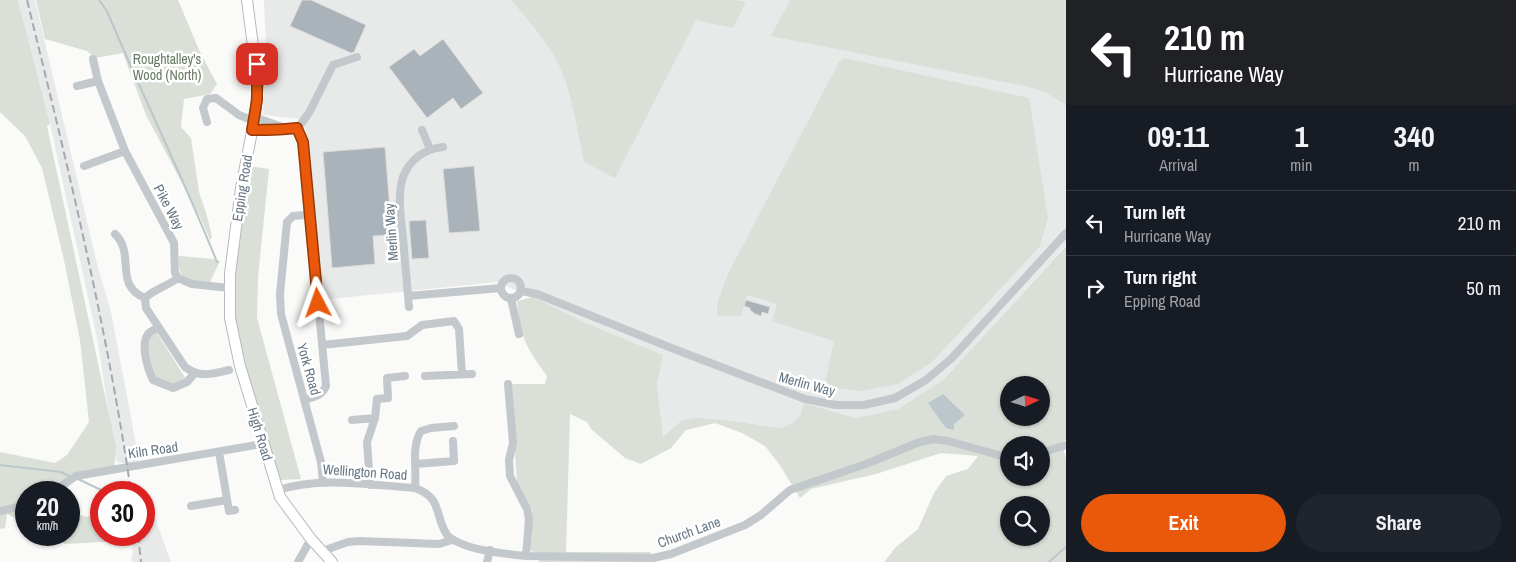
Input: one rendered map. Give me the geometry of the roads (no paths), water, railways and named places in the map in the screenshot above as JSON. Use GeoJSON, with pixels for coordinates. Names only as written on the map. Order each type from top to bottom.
{"type":"FeatureCollection","features":[{"type":"Feature","properties":{"kind":"main road","name":"Epping Road"},"geometry":{"type":"LineString","coordinates":[[229,288],[239,199],[253,122],[258,74],[247,0]]}},
{"type":"Feature","properties":{"kind":"main road","name":"High Road"},"geometry":{"type":"LineString","coordinates":[[229,288],[230,318],[235,346],[262,444],[278,490],[286,507],[332,562]]}},
{"type":"Feature","properties":{"kind":"street"},"geometry":{"type":"LineString","coordinates":[[297,128],[309,113],[334,65],[357,57]]}},
{"type":"Feature","properties":{"kind":"street","name":"Pike Way"},"geometry":{"type":"LineString","coordinates":[[92,58],[98,81],[125,150],[174,243],[175,268],[178,278]]}},
{"type":"Feature","properties":{"kind":"street"},"geometry":{"type":"LineString","coordinates":[[77,86],[98,81]]}},
{"type":"Feature","properties":{"kind":"street"},"geometry":{"type":"LineString","coordinates":[[207,122],[203,108],[207,99],[216,98],[239,115],[253,122],[281,131],[285,128]]}},
{"type":"Feature","properties":{"kind":"street"},"geometry":{"type":"LineString","coordinates":[[253,122],[257,118],[285,128],[297,128]]}},
{"type":"Feature","properties":{"kind":"street"},"geometry":{"type":"LineString","coordinates":[[297,128],[303,142],[326,386],[324,392],[304,400]]}},
{"type":"Feature","properties":{"kind":"street"},"geometry":{"type":"LineString","coordinates":[[422,130],[430,148],[444,147]]}},
{"type":"Feature","properties":{"kind":"street","name":"Merlin Way"},"geometry":{"type":"LineString","coordinates":[[409,307],[400,200],[403,177],[412,162],[430,148]]}},
{"type":"Feature","properties":{"kind":"street"},"geometry":{"type":"LineString","coordinates":[[84,166],[125,150]]}},
{"type":"Feature","properties":{"kind":"street","name":"York Road"},"geometry":{"type":"LineString","coordinates":[[305,215],[293,216],[287,222],[280,294],[284,329],[321,462],[323,482]]}},
{"type":"Feature","properties":{"kind":"street","name":"Merlin Way"},"geometry":{"type":"LineString","coordinates":[[521,291],[537,294],[805,399],[836,405],[864,405],[895,398],[926,380],[952,358],[1066,233]]}},
{"type":"Feature","properties":{"kind":"street"},"geometry":{"type":"LineString","coordinates":[[115,234],[123,246],[128,285],[135,294],[145,298]]}},
{"type":"Feature","properties":{"kind":"street"},"geometry":{"type":"LineString","coordinates":[[145,298],[178,278],[192,284],[229,288]]}},
{"type":"Feature","properties":{"kind":"street"},"geometry":{"type":"LineString","coordinates":[[513,279],[519,282],[521,291],[516,297],[511,298],[503,294],[501,288],[505,281],[513,279]]}},
{"type":"Feature","properties":{"kind":"street"},"geometry":{"type":"LineString","coordinates":[[408,296],[501,288]]}},
{"type":"Feature","properties":{"kind":"street"},"geometry":{"type":"LineString","coordinates":[[145,298],[146,308],[185,367],[194,374],[210,374],[229,370]]}},
{"type":"Feature","properties":{"kind":"street"},"geometry":{"type":"LineString","coordinates":[[511,298],[519,334]]}},
{"type":"Feature","properties":{"kind":"street"},"geometry":{"type":"LineString","coordinates":[[322,345],[407,336],[422,326],[454,322],[459,329],[462,374]]}},
{"type":"Feature","properties":{"kind":"street"},"geometry":{"type":"LineString","coordinates":[[158,328],[149,333],[144,342],[149,372],[153,380],[173,388],[187,382],[194,374]]}},
{"type":"Feature","properties":{"kind":"street"},"geometry":{"type":"LineString","coordinates":[[425,376],[472,374]]}},
{"type":"Feature","properties":{"kind":"street"},"geometry":{"type":"LineString","coordinates":[[370,485],[367,442],[375,418],[377,399],[388,398],[387,378],[405,376]]}},
{"type":"Feature","properties":{"kind":"street"},"geometry":{"type":"LineString","coordinates":[[508,384],[513,443],[509,460],[510,476],[527,509],[529,519],[526,556]]}},
{"type":"Feature","properties":{"kind":"street"},"geometry":{"type":"LineString","coordinates":[[352,420],[375,418]]}},
{"type":"Feature","properties":{"kind":"street"},"geometry":{"type":"LineString","coordinates":[[414,488],[415,440],[421,431],[454,426]]}},
{"type":"Feature","properties":{"kind":"street","name":"Church Lane"},"geometry":{"type":"LineString","coordinates":[[328,549],[348,542],[439,544],[452,540],[461,544],[526,556],[653,558],[671,554],[746,525],[761,515],[790,490],[866,464],[916,443],[933,439],[948,441],[1000,455]]}},
{"type":"Feature","properties":{"kind":"street"},"geometry":{"type":"LineString","coordinates":[[416,464],[454,461],[453,441]]}},
{"type":"Feature","properties":{"kind":"street","name":"Kiln Road"},"geometry":{"type":"LineString","coordinates":[[68,481],[76,476],[112,468],[262,444]]}},
{"type":"Feature","properties":{"kind":"street"},"geometry":{"type":"LineString","coordinates":[[1050,450],[1066,445]]}},
{"type":"Feature","properties":{"kind":"street"},"geometry":{"type":"LineString","coordinates":[[219,452],[228,511],[235,510]]}},
{"type":"Feature","properties":{"kind":"street","name":"Wellington Road"},"geometry":{"type":"LineString","coordinates":[[278,490],[304,483],[323,482],[414,488],[425,492],[431,497],[438,507],[444,530],[452,540]]}},
{"type":"Feature","properties":{"kind":"street"},"geometry":{"type":"LineString","coordinates":[[191,506],[227,500]]}},
{"type":"Feature","properties":{"kind":"street"},"geometry":{"type":"LineString","coordinates":[[0,511],[15,508]]}},
{"type":"Feature","properties":{"kind":"street"},"geometry":{"type":"LineString","coordinates":[[298,562],[311,539]]}},
{"type":"Feature","properties":{"kind":"street"},"geometry":{"type":"LineString","coordinates":[[487,562],[490,550]]}},
{"type":"Feature","properties":{"kind":"waterway"},"geometry":{"type":"LineString","coordinates":[[99,0],[107,11],[217,262]]}},
{"type":"Feature","properties":{"kind":"waterway"},"geometry":{"type":"LineString","coordinates":[[0,465],[61,472],[71,477]]}},
{"type":"Feature","properties":{"kind":"waterway"},"geometry":{"type":"LineString","coordinates":[[76,478],[90,485]]}},
{"type":"Feature","properties":{"kind":"waterway"},"geometry":{"type":"LineString","coordinates":[[1049,562],[1066,547]]}},
{"type":"Feature","properties":{"kind":"railway"},"geometry":{"type":"LineString","coordinates":[[27,0],[98,306],[129,481]]}},
{"type":"Feature","properties":{"kind":"railway"},"geometry":{"type":"LineString","coordinates":[[139,546],[141,562]]}},
{"type":"Feature","properties":{"kind":"park label","name":"Roughtalley's Wood (North)"},"geometry":{"type":"Point","coordinates":[167,68]}}]}
